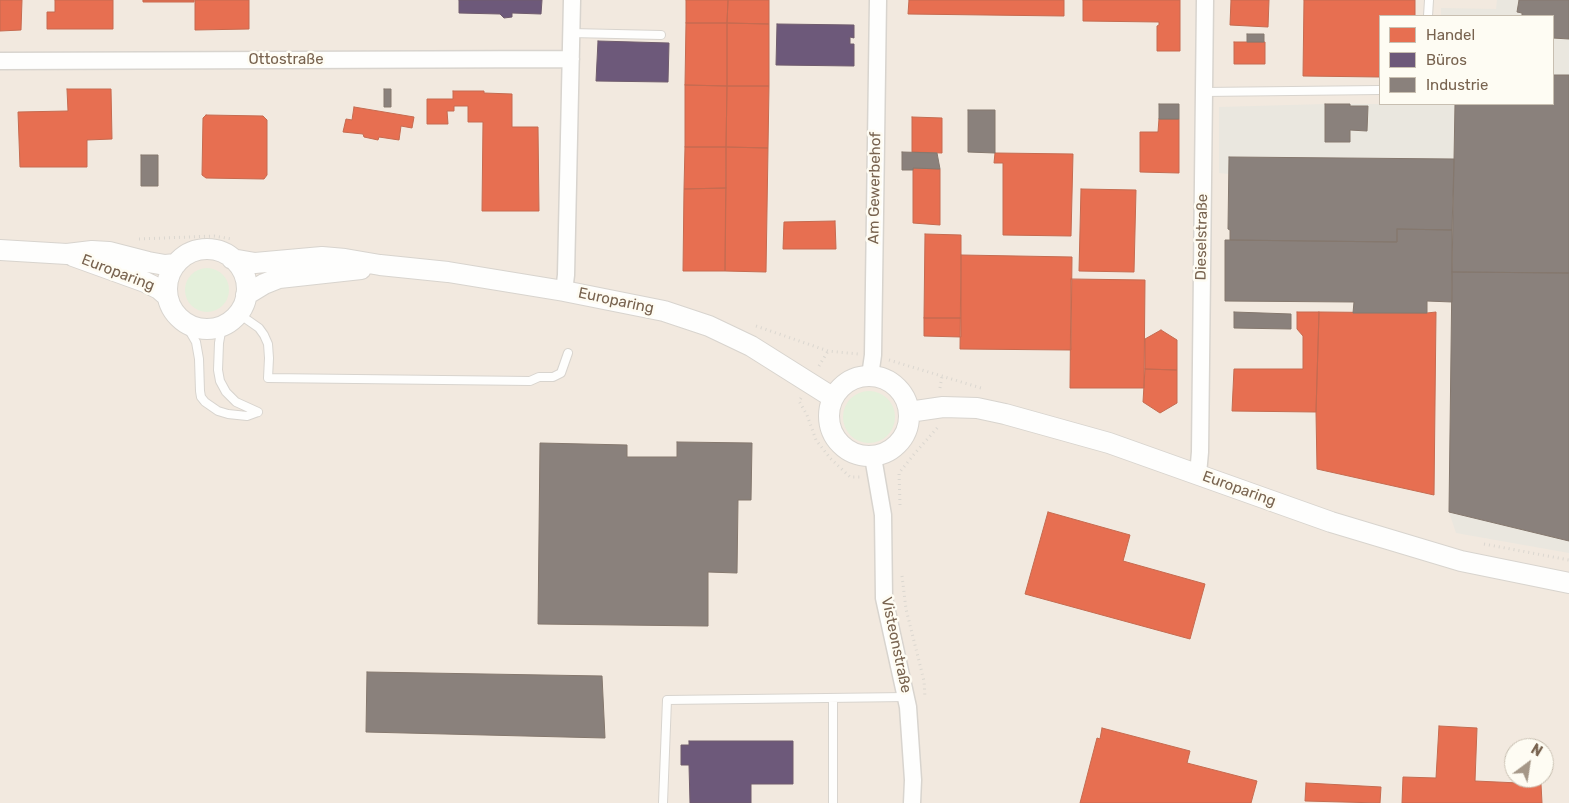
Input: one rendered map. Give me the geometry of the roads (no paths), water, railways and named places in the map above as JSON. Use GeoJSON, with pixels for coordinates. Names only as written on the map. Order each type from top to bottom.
{"type":"FeatureCollection","features":[{"type":"Feature","properties":{"kind":"street"},"geometry":{"type":"LineString","coordinates":[[564,291],[566,275],[572,0]]}},
{"type":"Feature","properties":{"kind":"street","name":"Am Gewerbehof"},"geometry":{"type":"LineString","coordinates":[[870,376],[873,355],[878,0]]}},
{"type":"Feature","properties":{"kind":"street","name":"Dieselstraße"},"geometry":{"type":"LineString","coordinates":[[1198,474],[1200,452],[1205,0]]}},
{"type":"Feature","properties":{"kind":"street","name":"Ottostraße"},"geometry":{"type":"LineString","coordinates":[[0,61],[571,59]]}},
{"type":"Feature","properties":{"kind":"street","name":"Europaring"},"geometry":{"type":"LineString","coordinates":[[380,265],[279,278],[264,284],[237,311],[213,329],[194,327],[185,323],[175,313],[167,296],[168,279],[176,264],[189,253],[205,249],[222,252],[232,259],[254,263],[322,257],[448,272],[564,291],[664,311],[710,326],[751,346],[832,397]]}},
{"type":"Feature","properties":{"kind":"street","name":"Europaring"},"geometry":{"type":"LineString","coordinates":[[0,250],[67,254],[92,251],[109,252],[148,262],[165,265],[176,264]]}},
{"type":"Feature","properties":{"kind":"street","name":"Europaring"},"geometry":{"type":"LineString","coordinates":[[67,254],[145,282],[160,289],[167,296]]}},
{"type":"Feature","properties":{"kind":"street"},"geometry":{"type":"LineString","coordinates":[[232,259],[241,269],[245,278],[237,311]]}},
{"type":"Feature","properties":{"kind":"street"},"geometry":{"type":"LineString","coordinates":[[870,376],[884,379],[896,387],[905,398],[909,412],[908,428],[900,442],[875,467],[840,446],[831,432],[828,414],[832,397],[839,388],[848,381],[870,376]]}},
{"type":"Feature","properties":{"kind":"street","name":"Europaring"},"geometry":{"type":"LineString","coordinates":[[909,412],[943,407],[977,408],[1005,414],[1109,443],[1331,522],[1461,561],[1569,583]]}},
{"type":"Feature","properties":{"kind":"street","name":"Visteonstraße"},"geometry":{"type":"LineString","coordinates":[[875,467],[883,515],[884,598],[908,707],[913,780],[912,803]]}},
{"type":"Feature","properties":{"kind":"lane"},"geometry":{"type":"LineString","coordinates":[[1428,15],[1429,0]]}},
{"type":"Feature","properties":{"kind":"lane"},"geometry":{"type":"LineString","coordinates":[[572,33],[661,34]]}},
{"type":"Feature","properties":{"kind":"lane"},"geometry":{"type":"LineString","coordinates":[[1204,92],[1379,90]]}},
{"type":"Feature","properties":{"kind":"lane"},"geometry":{"type":"LineString","coordinates":[[185,323],[196,342],[201,397],[218,411],[247,416],[258,412],[231,398],[222,386],[219,376],[220,339],[237,311],[259,328],[264,335],[268,344],[268,378],[530,381],[539,377],[553,377],[561,373],[568,353]]}},
{"type":"Feature","properties":{"kind":"lane"},"geometry":{"type":"LineString","coordinates":[[664,803],[667,700],[906,698]]}},
{"type":"Feature","properties":{"kind":"lane"},"geometry":{"type":"LineString","coordinates":[[832,803],[833,699]]}}]}
